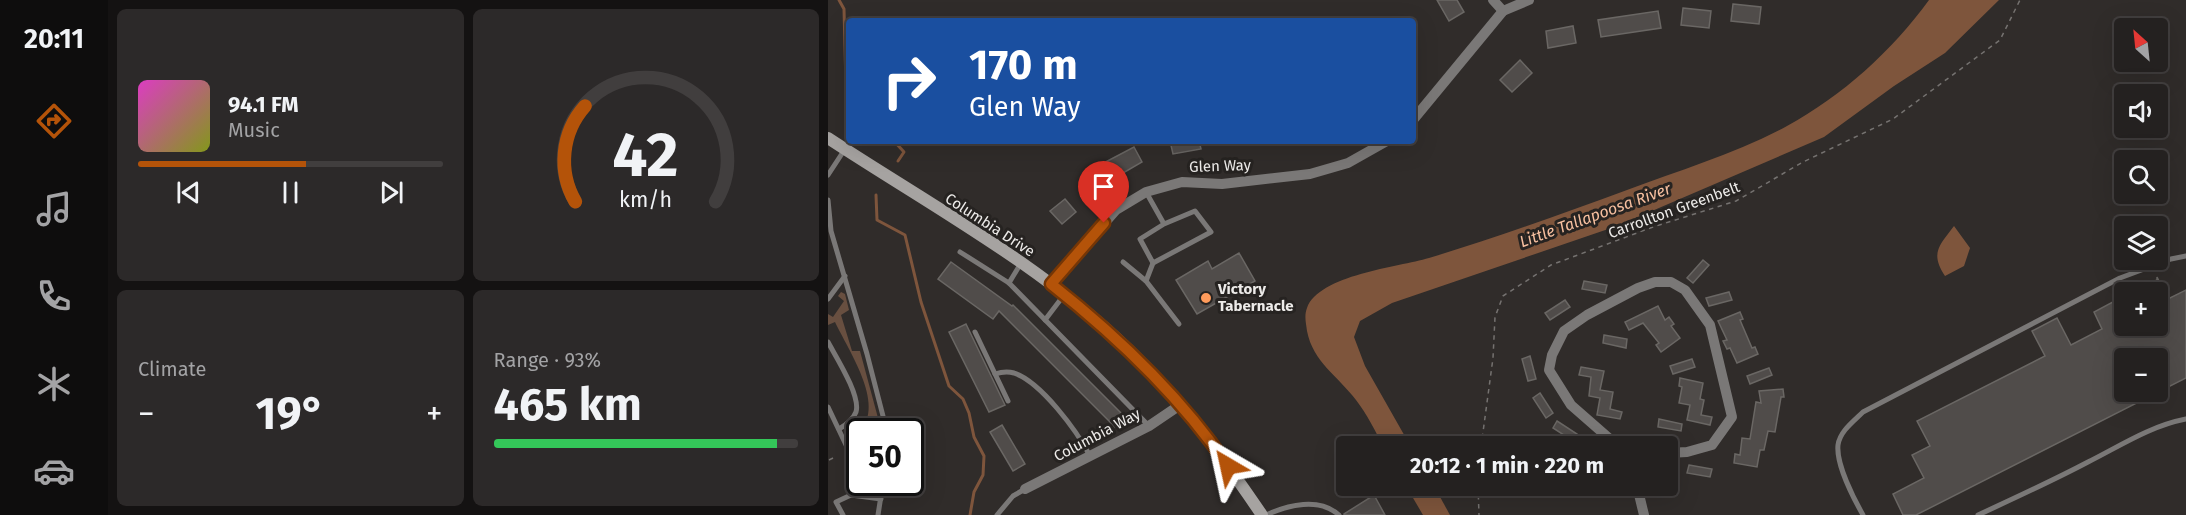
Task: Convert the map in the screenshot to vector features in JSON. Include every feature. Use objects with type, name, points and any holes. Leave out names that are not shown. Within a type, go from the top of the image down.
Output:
[{"type":"main road","name":"Columbia Drive","points":[[828,138],[1051,284],[1128,349],[1180,405],[1217,450],[1264,515]]},
{"type":"street","points":[[1493,0],[1503,11]]},
{"type":"street","points":[[1416,116],[1503,11],[1529,0]]},
{"type":"street","name":"Glen Way","points":[[1051,284],[1116,210],[1146,192],[1182,182],[1221,184],[1310,174],[1348,163],[1382,144]]},
{"type":"street","points":[[1606,436],[1571,405],[1549,370],[1552,355],[1564,331],[1587,315],[1638,288],[1656,282],[1671,282],[1685,290],[1710,325],[1732,417],[1712,445],[1678,452]]},
{"type":"street","name":"Columbia Way","points":[[1025,489],[1149,426],[1180,405]]},
{"type":"street","points":[[1639,496],[1644,515]]},
{"type":"lane","points":[[828,176],[844,149]]},
{"type":"lane","points":[[1146,192],[1164,224]]},
{"type":"lane","points":[[828,200],[831,231],[883,418]]},
{"type":"lane","points":[[1146,281],[1153,263],[1210,232],[1195,211],[1164,224],[1140,239],[1153,263]]},
{"type":"lane","points":[[960,252],[1009,283],[1149,426]]},
{"type":"lane","points":[[1863,515],[1848,487],[1838,445],[1845,429],[1863,412],[2120,278],[2171,259],[2186,256]]},
{"type":"lane","points":[[1124,262],[1146,281],[1179,324]]},
{"type":"lane","points":[[1009,283],[1021,263]]},
{"type":"lane","points":[[828,298],[845,276]]},
{"type":"lane","points":[[1045,320],[1065,295]]},
{"type":"lane","points":[[975,332],[1008,401]]},
{"type":"lane","points":[[828,342],[855,395],[857,406],[852,419],[839,429]]},
{"type":"lane","points":[[995,374],[1004,371],[1015,373],[1044,396],[1063,414],[1090,456]]},
{"type":"lane","points":[[828,407],[846,444]]},
{"type":"lane","points":[[1978,515],[2135,437],[2172,422],[2186,419]]},
{"type":"lane","points":[[997,515],[1013,496],[1025,489]]},
{"type":"lane","points":[[843,515],[836,502],[851,495],[881,499]]},
{"type":"lane","points":[[878,515],[881,496]]},
{"type":"lane","points":[[1264,515],[1286,506],[1307,504],[1333,509],[1339,515]]},
{"type":"path","name":"Carrollton Greenbelt","points":[[1482,436],[1493,358],[1495,317],[1503,296],[1551,265],[1653,227],[1736,201],[1803,162],[1893,119],[2000,40],[2020,0]]},
{"type":"path","points":[[829,460],[835,457]]},
{"type":"path","points":[[1478,496],[1479,515]]},
{"type":"shaded area","points":[[841,292],[845,294],[849,310],[841,315],[852,351],[860,351],[878,418],[867,418],[869,407],[862,377],[835,322],[828,325],[828,314],[833,317],[844,301],[838,296]]},
{"type":"water","name":"Little Tallapoosa River","points":[[1929,0],[1999,0],[1945,53],[1894,86],[1824,137],[1617,226],[1392,303],[1360,321],[1354,337],[1365,366],[1405,436],[1378,436],[1360,405],[1320,360],[1310,342],[1306,311],[1314,297],[1327,288],[1361,274],[1429,258],[1504,234],[1708,161],[1768,136],[1827,101],[1865,71],[1915,19]]},
{"type":"water","points":[[1954,226],[1970,248],[1964,266],[1945,276],[1940,268],[1937,255],[1944,239]]},
{"type":"water","points":[[1412,496],[1440,496],[1450,515],[1423,515]]},
{"type":"building","points":[[1437,0],[1457,0],[1464,12],[1449,21]]},
{"type":"building","points":[[1733,4],[1761,7],[1759,24],[1731,21]]},
{"type":"building","points":[[1683,8],[1711,11],[1709,28],[1681,25]]},
{"type":"building","points":[[1658,11],[1661,28],[1601,37],[1598,20]]},
{"type":"building","points":[[1573,26],[1576,43],[1548,48],[1546,31]]},
{"type":"building","points":[[1520,60],[1532,73],[1512,92],[1500,80]]},
{"type":"building","points":[[1171,144],[1200,144],[1201,149],[1173,154]]},
{"type":"building","points":[[1134,147],[1142,162],[1118,176],[1115,171],[1094,190],[1082,177],[1096,164],[1098,166]]},
{"type":"building","points":[[1065,199],[1076,212],[1062,224],[1050,211]]},
{"type":"building","name":"Victory Tabernacle","points":[[1239,253],[1255,281],[1197,314],[1176,280],[1208,261],[1212,269]]},
{"type":"building","points":[[1703,260],[1709,265],[1693,283],[1687,278]]},
{"type":"building","points":[[951,262],[1013,305],[1125,417],[1115,427],[999,311],[993,319],[938,279]]},
{"type":"building","points":[[1584,281],[1607,285],[1605,293],[1582,289]]},
{"type":"building","points":[[2186,290],[2186,378],[2168,387],[2168,348],[2114,348],[2114,402],[2139,402],[1916,515],[1903,515],[1893,494],[1924,478],[1912,455],[1930,446],[1917,421],[2045,356],[2032,331],[2057,318],[2071,345],[2102,329],[2094,312],[2114,301],[2114,336],[2168,336],[2168,299]]},
{"type":"building","points":[[1729,292],[1732,300],[1709,306],[1706,298]]},
{"type":"building","points":[[1565,300],[1570,307],[1550,320],[1545,313]]},
{"type":"building","points":[[1658,306],[1665,320],[1669,317],[1674,324],[1671,326],[1680,338],[1661,352],[1656,345],[1659,343],[1643,323],[1629,330],[1625,322]]},
{"type":"building","points":[[1740,312],[1743,319],[1740,320],[1752,348],[1755,347],[1758,354],[1737,363],[1730,348],[1727,349],[1723,341],[1727,340],[1718,321]]},
{"type":"building","points":[[966,324],[1005,405],[989,412],[949,332]]},
{"type":"building","points":[[1604,335],[1627,339],[1626,348],[1603,343]]},
{"type":"building","points":[[1530,356],[1536,379],[1528,381],[1522,359]]},
{"type":"building","points":[[1692,359],[1695,367],[1673,374],[1670,366]]},
{"type":"building","points":[[1581,367],[1604,371],[1600,390],[1613,392],[1610,409],[1622,412],[1620,419],[1597,415],[1600,398],[1589,396],[1591,377],[1579,375]]},
{"type":"building","points":[[1769,368],[1772,375],[1750,384],[1747,376]]},
{"type":"building","points":[[1680,378],[1703,383],[1700,399],[1704,400],[1701,415],[1712,417],[1710,425],[1687,420],[1690,405],[1679,403],[1682,387],[1679,386]]},
{"type":"building","points":[[1783,389],[1784,397],[1781,397],[1775,432],[1768,431],[1764,450],[1760,450],[1757,467],[1734,463],[1735,454],[1740,455],[1742,438],[1750,439],[1756,402],[1761,403],[1759,391]]},
{"type":"building","points":[[1540,393],[1553,413],[1546,418],[1533,398]]},
{"type":"building","points":[[1659,419],[1682,424],[1681,431],[1658,427]]},
{"type":"building","points":[[1557,421],[1577,434],[1565,436],[1553,428]]},
{"type":"building","points":[[1002,425],[1025,464],[1013,471],[990,432]]},
{"type":"building","points":[[1689,465],[1712,469],[1710,477],[1687,473]]},
{"type":"building","points":[[1375,496],[1385,515],[1344,515]]},
{"type":"waterway","points":[[839,0],[844,9],[846,87]]},
{"type":"waterway","points":[[897,144],[904,152],[898,161]]},
{"type":"waterway","points":[[876,195],[877,220],[905,235],[921,302],[949,386],[963,399],[969,413],[974,437],[984,456],[983,475],[974,492],[970,515]]},
{"type":"place","name":"Victory Tabernacle","points":[[1206,298]]},
{"type":"route","points":[[1104,223],[1051,284],[1128,349],[1180,405],[1228,466]]}]
